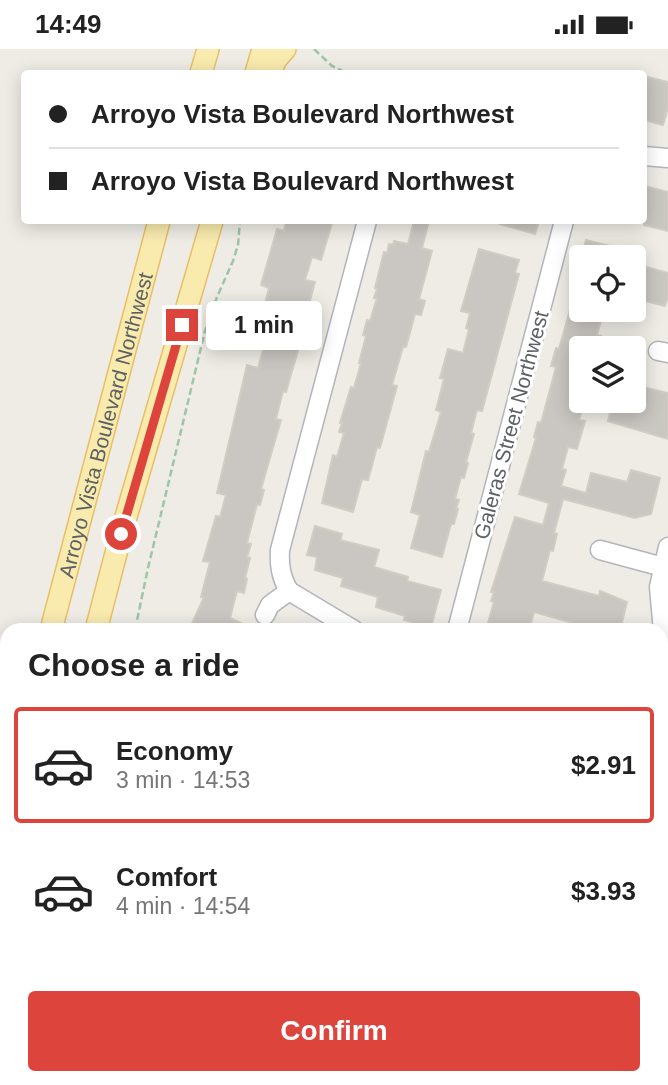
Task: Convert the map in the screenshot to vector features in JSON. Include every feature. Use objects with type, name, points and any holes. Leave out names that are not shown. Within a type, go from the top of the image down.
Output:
[{"type":"main road","points":[[257,70],[263,49]]},
{"type":"main road","points":[[271,70],[285,49]]},
{"type":"main road","name":"Arroyo Vista Boulevard Northwest","points":[[53,623],[158,224]]},
{"type":"main road","points":[[98,623],[211,224]]},
{"type":"street","points":[[647,156],[668,158]]},
{"type":"street","points":[[342,623],[289,591],[282,579],[279,565],[280,550],[366,224]]},
{"type":"street","name":"Galeras Street Northwest","points":[[459,623],[563,224]]},
{"type":"street","points":[[662,623],[659,587],[668,547]]},
{"type":"street","points":[[600,550],[663,567]]},
{"type":"street","points":[[265,615],[270,605],[289,591]]},
{"type":"path","points":[[314,49],[332,66],[341,70]]},
{"type":"path","points":[[136,623],[205,331],[238,246],[240,224]]},
{"type":"building","points":[[647,77],[668,82],[668,108],[663,125],[647,121]]},
{"type":"building","points":[[647,187],[668,192],[668,231],[644,225],[647,224]]},
{"type":"building","points":[[285,224],[332,224],[321,260],[312,257],[305,280],[315,282],[308,308],[310,309],[286,392],[283,391],[276,419],[281,420],[261,489],[264,490],[260,505],[257,504],[247,543],[251,544],[247,557],[250,558],[244,593],[237,591],[230,618],[241,623],[192,623],[204,597],[201,597],[210,562],[203,561],[216,516],[220,517],[226,495],[217,493],[247,365],[258,368],[265,343],[261,342],[266,325],[260,323],[269,288],[261,285],[277,229],[284,231]]},
{"type":"building","points":[[413,224],[428,224],[422,248],[432,251],[419,299],[425,301],[421,315],[415,314],[406,347],[403,347],[392,385],[397,386],[380,448],[377,447],[368,480],[362,479],[353,512],[322,503],[333,455],[337,457],[344,433],[339,432],[340,423],[361,363],[366,336],[363,335],[377,298],[374,298],[375,288],[384,252],[387,253],[389,244],[393,245],[394,241],[408,244]]},
{"type":"building","points":[[500,224],[538,224],[535,234]]},
{"type":"building","points":[[586,240],[606,245],[585,245]]},
{"type":"building","points":[[479,249],[519,260],[515,273],[519,274],[482,411],[477,410],[466,462],[468,463],[455,499],[459,500],[458,509],[442,557],[411,548],[420,515],[411,512],[426,451],[429,452],[441,412],[436,410],[444,379],[440,378],[448,349],[463,353],[470,313],[461,311]]},
{"type":"building","points":[[646,267],[668,273],[665,306],[646,301]]},
{"type":"building","points":[[569,313],[569,322],[601,322],[597,335],[601,336],[569,336],[569,413],[581,413],[579,420],[585,421],[577,449],[568,447],[561,486],[586,493],[591,473],[627,482],[631,470],[660,478],[651,514],[635,518],[563,499],[554,533],[557,534],[553,551],[550,550],[542,581],[599,596],[600,591],[627,602],[622,623],[570,623],[534,612],[531,623],[488,623],[494,602],[491,601],[494,592],[491,592],[515,517],[543,525],[549,503],[519,494],[556,367],[551,366],[556,348],[559,349]]},
{"type":"building","points":[[646,388],[668,393],[668,439],[608,421],[610,413],[646,413]]},
{"type":"building","points":[[315,526],[342,534],[340,540],[379,550],[374,567],[408,577],[407,581],[441,590],[432,623],[404,620],[405,616],[376,607],[378,597],[341,586],[343,578],[315,570],[317,557],[307,555]]},
{"type":"route","points":[[121,534],[182,325]]}]
